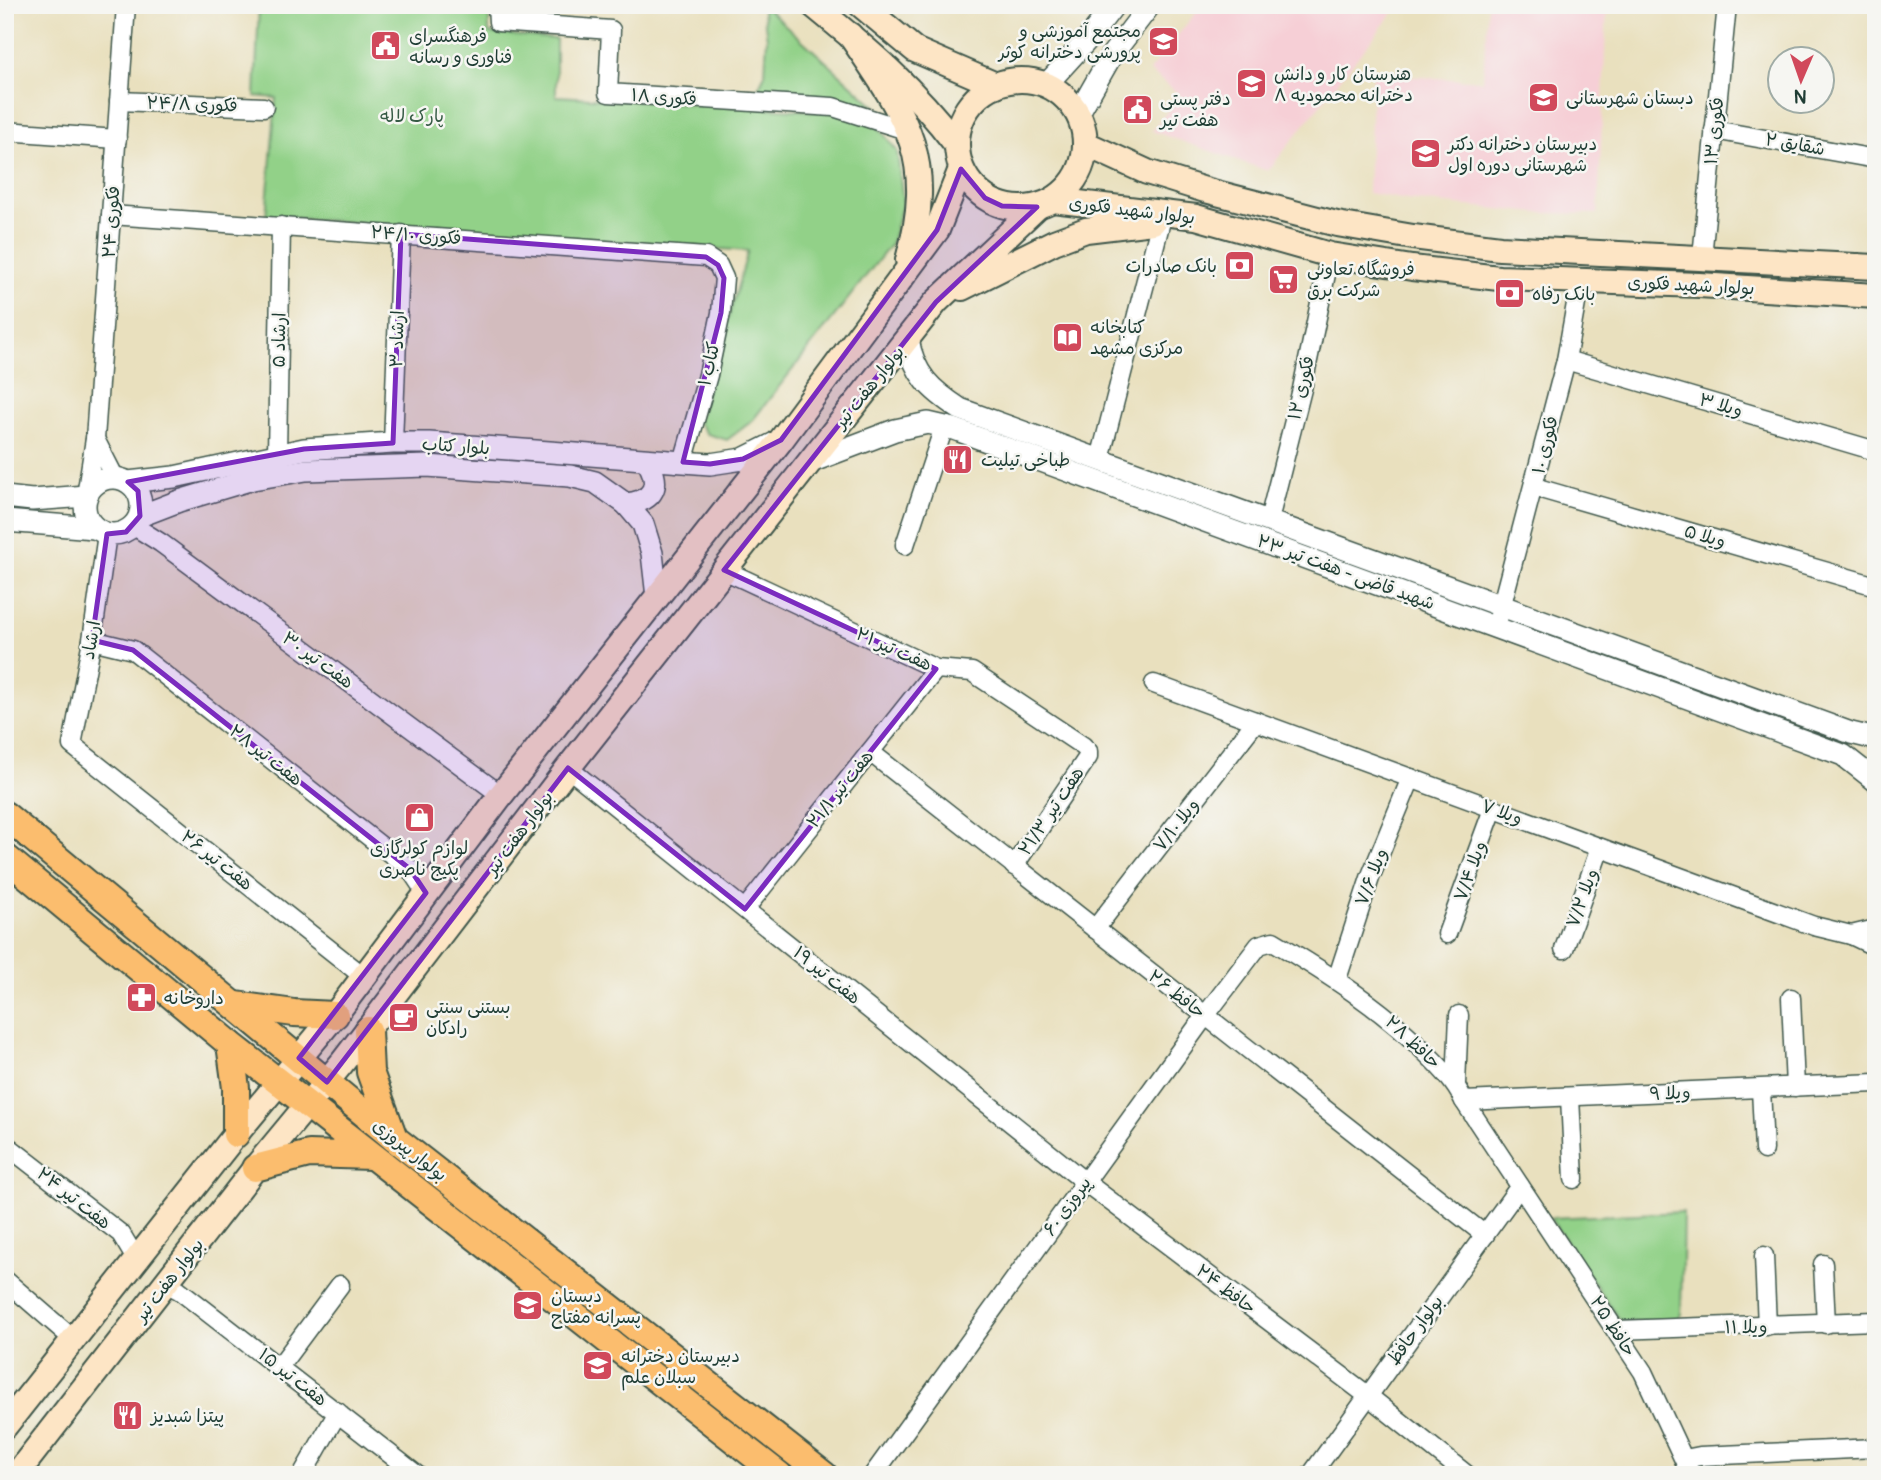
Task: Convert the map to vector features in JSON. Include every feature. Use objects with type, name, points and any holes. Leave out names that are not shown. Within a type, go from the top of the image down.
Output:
[{"type":"main road","points":[[813,5],[892,71],[932,113],[956,144]]},
{"type":"main road","points":[[860,5],[915,50],[996,85]]},
{"type":"main road","points":[[850,35],[886,88],[909,131],[918,162],[920,195],[916,230],[904,275]]},
{"type":"main road","points":[[892,71],[903,74],[913,70],[917,61],[915,50]]},
{"type":"main road","points":[[1013,80],[1030,80],[1046,85],[1069,101],[1079,114],[1086,145],[1084,161],[1077,177],[1066,191],[1045,204],[1021,209],[1002,206],[985,198],[971,185],[961,169],[956,144],[959,125],[967,108],[980,94],[996,85],[1013,80]]},
{"type":"main road","name":"بولوار شهید فکوری","points":[[1086,145],[1147,172],[1205,190],[1337,224],[1413,237],[1500,248],[1876,267]]},
{"type":"main road","name":"بولوار هفت تیر","points":[[5,1426],[236,1134],[335,1014],[501,795],[781,440],[937,230],[961,169]]},
{"type":"main road","name":"بولوار شهید فکوری","points":[[1045,204],[1196,217],[1330,254],[1412,268],[1499,278],[1699,285],[1876,296]]},
{"type":"main road","name":"بولوار هفت تیر","points":[[16,1475],[256,1168],[368,1030],[568,768],[936,302],[1045,204]]},
{"type":"main road","points":[[936,302],[1054,242],[1086,230],[1196,217]]},
{"type":"main road","name":"بولوار پیروزی","points":[[5,815],[395,1139],[824,1475]]},
{"type":"main road","name":"بولوار پیروزی","points":[[5,857],[230,1044],[779,1475]]},
{"type":"main road","points":[[235,1005],[294,1013],[335,1014]]},
{"type":"main road","points":[[368,1030],[370,1072],[395,1139]]},
{"type":"main road","points":[[230,1044],[236,1088],[236,1134]]},
{"type":"main road","points":[[256,1168],[309,1154],[371,1156]]},
{"type":"street","name":"فکوری ۲۴","points":[[86,496],[95,439],[126,5]]},
{"type":"street","name":"فکوری ١٨","points":[[497,5],[498,22],[611,30],[608,93],[833,107],[909,131]]},
{"type":"street","points":[[1046,85],[1088,39],[1114,5]]},
{"type":"street","points":[[1079,114],[1111,56],[1150,5]]},
{"type":"street","name":"فکوری ۱۳","points":[[1702,257],[1727,5]]},
{"type":"street","name":"فکوری ۲۴/۸","points":[[119,101],[264,107]]},
{"type":"street","name":"شقایق ۲","points":[[1714,130],[1876,159]]},
{"type":"street","points":[[5,131],[117,139]]},
{"type":"street","name":"فکوری ۲۴/۱۰","points":[[111,215],[706,257],[718,265]]},
{"type":"street","points":[[1100,459],[1161,221]]},
{"type":"street","name":"ارشاد ۵","points":[[277,454],[281,226]]},
{"type":"street","name":"ارشاد ۳","points":[[393,443],[401,234]]},
{"type":"street","name":"فکوری ۱۲","points":[[1269,520],[1302,389],[1330,254]]},
{"type":"street","name":"کتاب ۱","points":[[683,462],[708,375],[720,313],[724,278],[718,265]]},
{"type":"street","name":"فکوری ۱۰","points":[[1499,617],[1566,360],[1580,281]]},
{"type":"street","name":"شهید قاضی - هفت تیر ۲۳","points":[[908,339],[911,359],[919,373],[940,396],[960,410],[1269,520],[1499,617],[1843,755],[1876,781]]},
{"type":"street","name":"ویلا ۳","points":[[1566,360],[1876,451]]},
{"type":"street","points":[[905,545],[936,425],[928,406],[940,396]]},
{"type":"street","points":[[808,463],[865,440],[936,425]]},
{"type":"street","name":"شهید قاضی - هفت تیر ۲۳","points":[[936,425],[1499,617],[1876,739]]},
{"type":"street","points":[[5,521],[117,535],[137,521],[142,503],[138,491],[122,480],[95,439]]},
{"type":"street","name":"بلوار کتاب","points":[[122,480],[174,477],[304,449],[393,443],[429,443],[710,464],[743,459],[781,440]]},
{"type":"street","points":[[625,504],[642,502],[653,491],[655,475],[647,461]]},
{"type":"street","name":"بلوار کتاب","points":[[137,521],[180,501],[253,479],[306,470],[427,466],[570,476],[595,482],[625,504],[643,524],[652,553],[657,597]]},
{"type":"street","points":[[101,531],[87,519],[86,496],[92,487],[102,480],[122,480]]},
{"type":"street","name":"ویلا ۵","points":[[1534,487],[1876,586]]},
{"type":"street","points":[[5,498],[32,500],[86,496]]},
{"type":"street","name":"هفت تیر ۳۰","points":[[137,521],[172,551],[501,795]]},
{"type":"street","name":"ارشاد","points":[[72,745],[92,640],[101,531]]},
{"type":"street","name":"هفت تیر ۲۱","points":[[724,570],[936,669],[972,672],[1083,746],[1088,751],[1088,757]]},
{"type":"street","name":"هفت تیر ۲۸","points":[[92,640],[133,650],[410,869],[426,892]]},
{"type":"street","name":"هفت تیر ۲۱/۱","points":[[745,909],[936,669]]},
{"type":"street","name":"ویلا ۷","points":[[1154,684],[1814,926],[1851,935],[1876,947]]},
{"type":"street","name":"ویلا ۷/۱۰","points":[[1096,929],[1256,721]]},
{"type":"street","name":"هفت تیر ۲۶","points":[[72,745],[363,976]]},
{"type":"street","name":"حافظ ۲۶","points":[[870,752],[1485,1235]]},
{"type":"street","name":"هفت تیر ۲۱/۳","points":[[1014,866],[1088,757]]},
{"type":"street","name":"هفت تیر ۱۹","points":[[568,768],[1085,1182]]},
{"type":"street","name":"ویلا ۷/۶","points":[[1337,979],[1370,878],[1411,778]]},
{"type":"street","name":"ویلا ۷/۴","points":[[1447,934],[1493,809]]},
{"type":"street","name":"ویلا ۷/۲","points":[[1564,948],[1600,848]]},
{"type":"street","points":[[1851,935],[1876,929]]},
{"type":"street","name":"حافظ ۲۸","points":[[1266,942],[1273,941],[1337,979],[1404,1031],[1456,1084],[1464,1101],[1520,1186]]},
{"type":"street","name":"پیروزی ۶۰","points":[[873,1475],[1205,1016],[1259,945],[1266,942]]},
{"type":"street","points":[[1791,998],[1795,1087]]},
{"type":"street","points":[[1456,1084],[1459,1015]]},
{"type":"street","name":"ویلا ۹","points":[[1464,1101],[1876,1083]]},
{"type":"street","points":[[1761,1089],[1764,1150]]},
{"type":"street","points":[[1570,1097],[1574,1179]]},
{"type":"street","name":"هفت تیر ۲۴","points":[[5,1144],[121,1234],[136,1259]]},
{"type":"street","name":"حافظ ۲۴","points":[[1085,1182],[1367,1395],[1463,1473]]},
{"type":"street","name":"بولوار حافظ","points":[[1311,1475],[1520,1186]]},
{"type":"street","name":"حافظ ۲۵","points":[[1520,1186],[1643,1372],[1688,1467]]},
{"type":"street","points":[[1764,1256],[1767,1326]]},
{"type":"street","points":[[1822,1264],[1826,1324]]},
{"type":"street","points":[[5,1280],[74,1339]]},
{"type":"street","name":"هفت تیر ۱۵","points":[[166,1283],[179,1290],[417,1475]]},
{"type":"street","points":[[279,1367],[340,1285]]},
{"type":"street","name":"ویلا ۱۱","points":[[1617,1330],[1876,1321]]},
{"type":"street","points":[[302,1475],[338,1412]]},
{"type":"street","points":[[1688,1467],[1700,1456],[1876,1448]]},
{"type":"highlighted area","points":[[961,169],[985,198],[1002,206],[1037,207],[936,302],[724,570],[936,669],[745,909],[568,768],[327,1082],[299,1058],[426,893],[410,869],[133,650],[92,640],[107,534],[126,532],[140,516],[138,491],[128,482],[304,449],[393,443],[401,234],[706,257],[718,265],[724,278],[721,313],[683,462],[710,464],[743,459],[781,440],[937,230]]},
{"type":"shaded area","name":"هنرستان کار و دانش دخترانه محمودیه ۸","points":[[1202,5],[1399,5],[1268,171],[1152,131],[1180,95],[1149,71]]},
{"type":"shaded area","name":"دبستان شهرستانی","points":[[1488,5],[1607,5],[1598,214],[1538,213],[1407,200],[1368,193],[1373,74],[1483,81]]},
{"type":"green space","name":"پارک لاله","points":[[259,5],[489,5],[489,33],[556,39],[556,96],[833,112],[876,124],[897,151],[903,202],[891,244],[752,421],[727,440],[707,434],[698,422],[748,251],[266,216],[276,98],[255,96]]},
{"type":"green space","points":[[762,5],[875,106],[755,95],[765,74],[767,38]]},
{"type":"green space","points":[[1683,1212],[1681,1314],[1676,1323],[1623,1322],[1550,1218]]},
{"type":"place","name":"مجتمع آموزشی و پرورشی دخترانه کوثر","points":[[1164,41]]},
{"type":"place","name":"فرهنگسرای فناوری و رسانه","points":[[386,46]]},
{"type":"place","name":"هنرستان کار و دانش دخترانه محمودیه ۸","points":[[1251,84]]},
{"type":"place","name":"دبستان شهرستانی","points":[[1543,98]]},
{"type":"place","name":"دفتر پستی هفت تیر","points":[[1137,109]]},
{"type":"place","name":"دبیرستان دخترانه دکتر شهرستانی دوره اول","points":[[1425,154]]},
{"type":"place","name":"بانک صادرات","points":[[1240,266]]},
{"type":"place","name":"فروشگاه تعاونی شرکت برق","points":[[1284,279]]},
{"type":"place","name":"بانک رفاه","points":[[1509,294]]},
{"type":"place","name":"کتابخانه مرکزی مشهد","points":[[1067,337]]},
{"type":"place","name":"طباخی تیلیت","points":[[958,460]]},
{"type":"place","name":"لوازم کولرگازی پکیج ناصری","points":[[419,817]]},
{"type":"place","name":"داروخانه","points":[[141,998]]},
{"type":"place","name":"بستنی سنتی رادکان","points":[[403,1017]]},
{"type":"place","name":"دبستان پسرانه مفتاح","points":[[528,1306]]},
{"type":"place","name":"دبیرستان دخترانه سبلان علم","points":[[598,1366]]},
{"type":"place","name":"پیتزا شبدیز","points":[[128,1416]]}]
